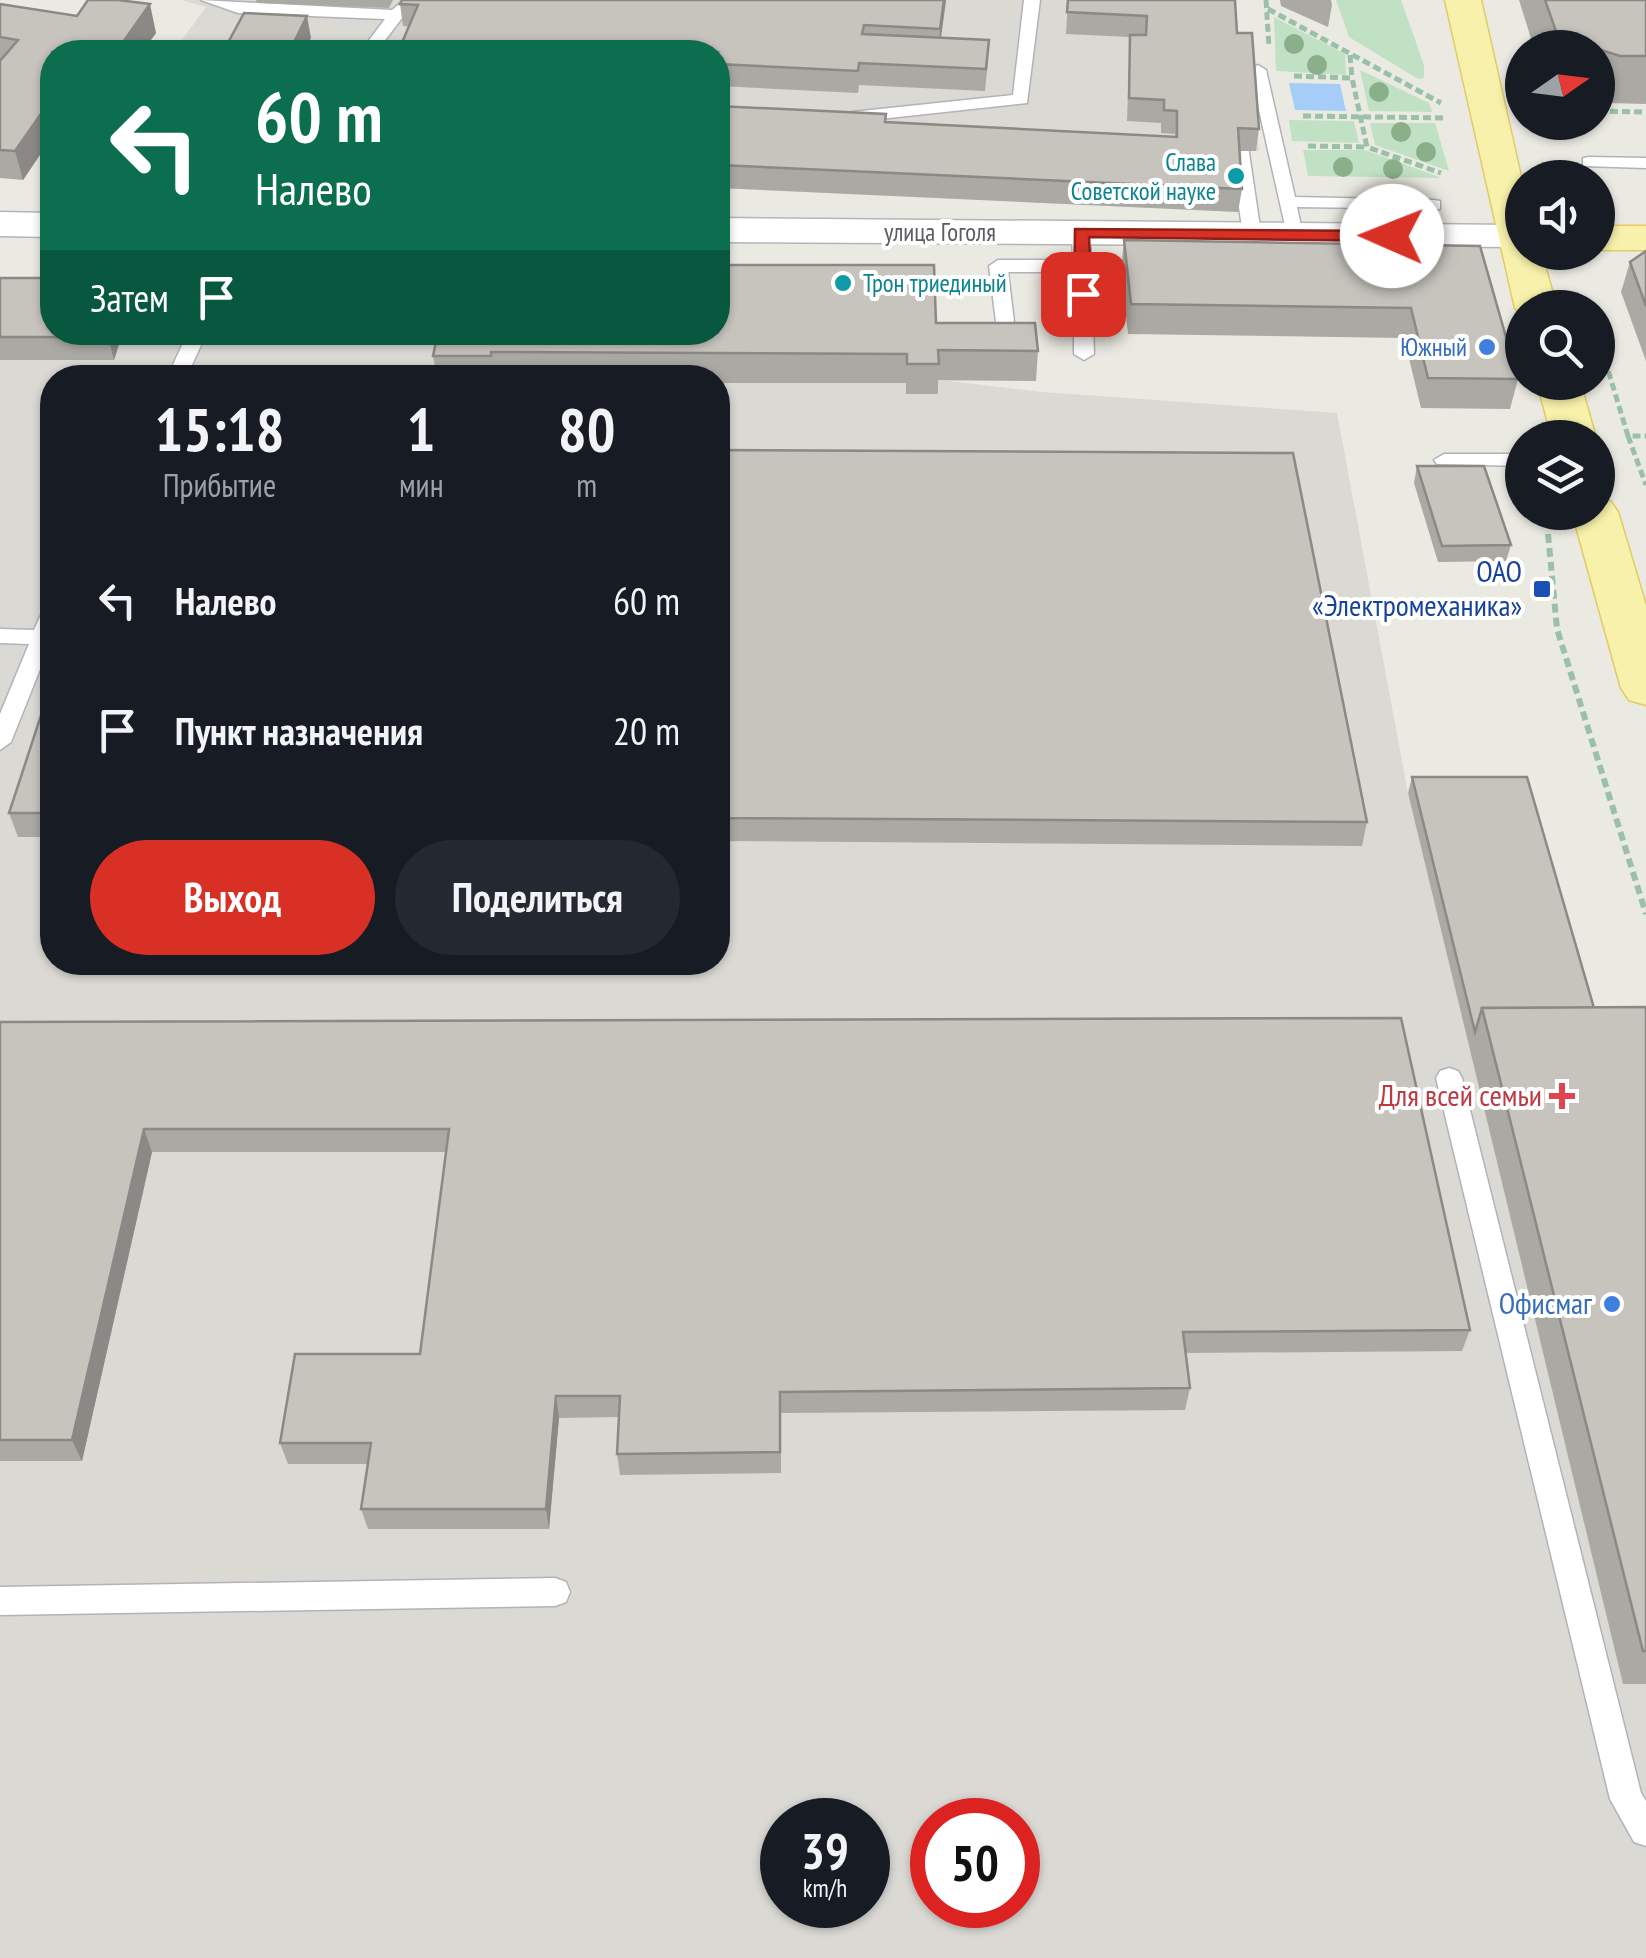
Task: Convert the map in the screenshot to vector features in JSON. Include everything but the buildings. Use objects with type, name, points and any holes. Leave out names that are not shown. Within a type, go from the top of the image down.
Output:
[{"type":"main road","points":[[1462,0],[1505,179]]},
{"type":"main road","name":"улица Гоголя","points":[[730,231],[1082,249],[1252,234],[1292,218],[1505,236]]},
{"type":"main road","points":[[0,224],[40,225]]},
{"type":"main road","points":[[1615,238],[1646,238]]},
{"type":"main road","points":[[1600,530],[1646,688]]},
{"type":"lane","points":[[208,0],[403,7]]},
{"type":"lane","points":[[836,117],[1022,99],[1032,0]]},
{"type":"lane","points":[[377,40],[403,7]]},
{"type":"lane","points":[[1258,70],[1267,124],[1292,218],[1434,204]]},
{"type":"lane","points":[[1239,146],[1252,234]]},
{"type":"lane","points":[[1615,162],[1646,163]]},
{"type":"lane","points":[[1005,322],[998,266],[1082,249],[1084,354]]},
{"type":"lane","points":[[1444,460],[1505,460]]},
{"type":"lane","points":[[0,636],[40,637]]},
{"type":"lane","points":[[0,742],[40,642]]},
{"type":"lane","points":[[1449,1078],[1626,1799],[1646,1830]]},
{"type":"lane","points":[[0,1601],[555,1592]]},
{"type":"path","points":[[1266,0],[1270,50]]},
{"type":"path","points":[[1266,8],[1444,105]]},
{"type":"path","points":[[1350,54],[1367,147]]},
{"type":"path","points":[[1294,76],[1352,78]]},
{"type":"path","points":[[1615,111],[1646,112]]},
{"type":"path","points":[[1300,116],[1447,118]]},
{"type":"path","points":[[1301,145],[1367,147],[1446,174]]},
{"type":"path","points":[[1615,393],[1646,486]]},
{"type":"path","points":[[1628,436],[1646,436]]},
{"type":"path","points":[[1548,532],[1558,629],[1646,914]]},
{"type":"shaded area","points":[[181,0],[1230,0],[1234,54],[1249,55],[1259,151],[1235,151],[1238,212],[730,189],[730,40],[182,40],[206,7]]},
{"type":"shaded area","points":[[0,280],[40,320],[40,345],[730,345],[730,333],[936,352],[1033,353],[1036,381],[950,381],[1042,392],[1337,413],[1408,793],[1522,793],[1595,1047],[1646,1091],[1646,1958],[0,1958]]},
{"type":"green space","points":[[1336,0],[1401,0],[1424,65],[1424,78],[1418,79],[1349,37]]},
{"type":"green space","points":[[1274,17],[1345,54],[1346,75],[1276,71]]},
{"type":"green space","points":[[1360,70],[1429,103],[1432,112],[1369,111]]},
{"type":"green space","points":[[1289,120],[1354,121],[1359,143],[1292,141]]},
{"type":"green space","points":[[1370,123],[1435,123],[1449,171],[1375,145]]},
{"type":"green space","points":[[1303,150],[1365,150],[1442,178],[1308,176]]},
{"type":"water","points":[[1289,83],[1340,84],[1346,111],[1295,110]]},
{"type":"place","name":"Слава Советской науке","points":[[1236,176]]},
{"type":"place","name":"Трон триединый","points":[[843,283]]},
{"type":"place","name":"Южный","points":[[1487,347]]},
{"type":"place","name":"ОАО «Электромеханика»","points":[[1542,589]]},
{"type":"place","name":"Для всей семьи","points":[[1562,1096]]},
{"type":"place","name":"Офисмаг","points":[[1612,1304]]},
{"type":"route","points":[[1083,294],[1080,232],[1392,236]]}]
